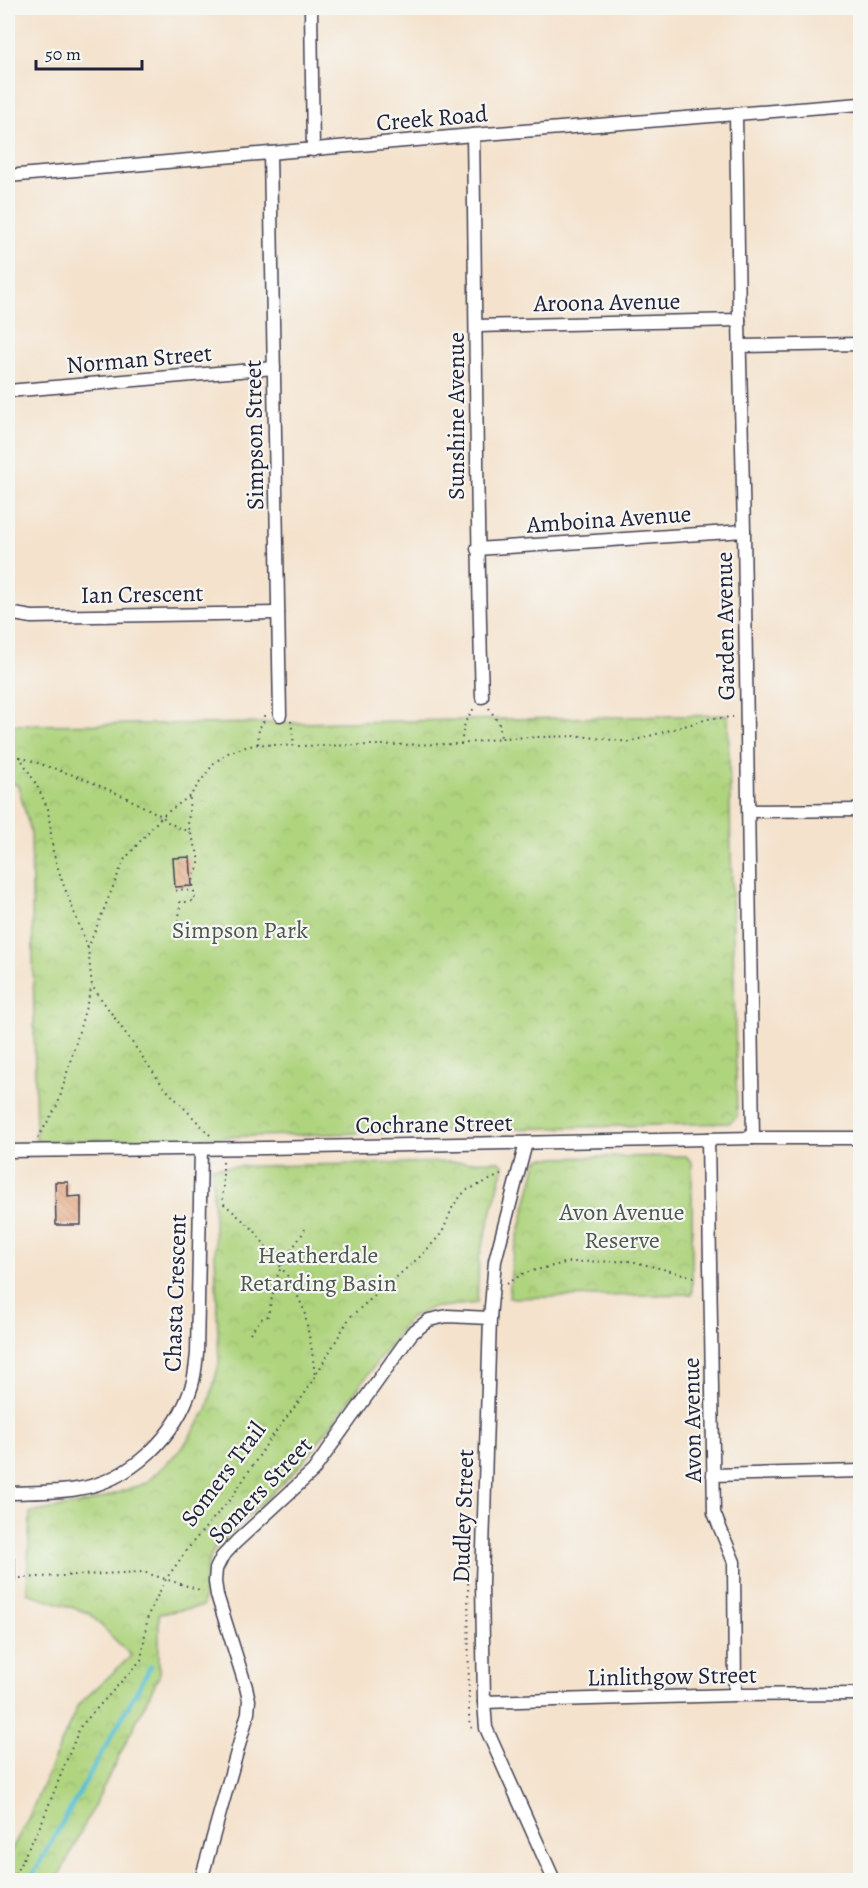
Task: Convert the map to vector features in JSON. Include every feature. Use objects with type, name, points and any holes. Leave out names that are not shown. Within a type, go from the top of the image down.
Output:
[{"type":"street","points":[[311,8],[313,150]]},
{"type":"street","name":"Creek Road","points":[[8,176],[861,104]]},
{"type":"street","name":"Garden Avenue","points":[[736,114],[753,1138]]},
{"type":"street","name":"Sunshine Avenue","points":[[473,135],[477,326],[477,549],[482,697]]},
{"type":"street","name":"Simpson Street","points":[[270,153],[280,715]]},
{"type":"street","name":"Aroona Avenue","points":[[477,326],[739,320]]},
{"type":"street","points":[[740,345],[861,344]]},
{"type":"street","name":"Norman Street","points":[[8,391],[274,368]]},
{"type":"street","name":"Amboina Avenue","points":[[477,549],[744,531]]},
{"type":"street","name":"Ian Crescent","points":[[8,613],[32,617],[278,613]]},
{"type":"street","points":[[749,811],[861,810]]},
{"type":"street","name":"Cochrane Street","points":[[8,1151],[861,1138]]},
{"type":"street","name":"Avon Avenue","points":[[708,1139],[714,1513],[734,1562],[735,1695]]},
{"type":"street","name":"Dudley Street","points":[[526,1143],[495,1261],[490,1318],[482,1583],[484,1702],[486,1728],[554,1881]]},
{"type":"street","name":"Chasta Crescent","points":[[8,1493],[78,1489],[106,1481],[134,1465],[160,1443],[180,1414],[192,1384],[197,1353],[201,1149]]},
{"type":"street","name":"Somers Street","points":[[201,1881],[249,1707],[246,1687],[217,1595],[216,1569],[222,1557],[313,1471],[412,1333],[429,1320],[447,1316],[490,1318]]},
{"type":"street","points":[[713,1475],[861,1471]]},
{"type":"street","points":[[8,1562],[8,1579]]},
{"type":"street","name":"Linlithgow Street","points":[[484,1702],[861,1694]]},
{"type":"path","points":[[461,744],[465,722],[482,697],[499,724],[501,738]]},
{"type":"path","points":[[88,948],[124,860],[162,816],[189,796],[214,763],[228,753],[242,748],[258,744],[294,746],[461,744],[501,738],[579,736],[629,742],[708,719],[747,716]]},
{"type":"path","points":[[8,751],[82,778],[190,832]]},
{"type":"path","points":[[20,757],[48,809],[53,852],[88,948],[92,986],[58,1104],[36,1142],[36,1150]]},
{"type":"path","points":[[179,921],[180,902],[195,900],[194,874],[199,866],[199,857],[190,832],[189,796]]},
{"type":"path","points":[[176,891],[178,889],[193,891]]},
{"type":"path","points":[[92,986],[163,1086],[223,1149],[223,1203],[254,1230],[291,1281],[304,1311],[315,1376]]},
{"type":"path","name":"Somers Trail","points":[[12,1881],[42,1822],[80,1727],[141,1660],[148,1614],[166,1579],[192,1542],[232,1497],[270,1439],[304,1395],[350,1317],[422,1255],[442,1233],[457,1199],[465,1191],[520,1166]]},
{"type":"path","points":[[501,1184],[505,1167]]},
{"type":"path","points":[[250,1333],[261,1318],[268,1316],[281,1268],[305,1229]]},
{"type":"path","points":[[492,1293],[524,1272],[569,1262],[631,1261],[711,1281]]},
{"type":"path","points":[[468,1563],[469,1715],[473,1734]]},
{"type":"path","points":[[8,1579],[143,1572],[217,1595]]},
{"type":"green space","name":"Simpson Park","points":[[728,715],[737,1117],[729,1123],[36,1142],[31,833],[18,786],[8,780],[8,725],[295,723]]},
{"type":"green space","name":"Avon Avenue Reserve","points":[[686,1156],[692,1162],[692,1294],[509,1298],[512,1260],[537,1162],[541,1158]]},
{"type":"green space","name":"Heatherdale Retarding Basin","points":[[499,1161],[504,1166],[479,1258],[477,1303],[430,1308],[408,1320],[303,1463],[213,1551],[206,1569],[203,1606],[159,1614],[159,1676],[57,1880],[8,1880],[8,1856],[27,1821],[78,1705],[131,1656],[89,1613],[27,1593],[30,1513],[91,1502],[146,1483],[183,1447],[207,1410],[219,1364],[212,1167]]},
{"type":"building","points":[[190,857],[192,886],[175,887],[173,858]]},
{"type":"building","points":[[55,1182],[68,1182],[68,1197],[81,1196],[81,1225],[56,1225]]},
{"type":"waterway","points":[[30,1880],[151,1666]]}]
